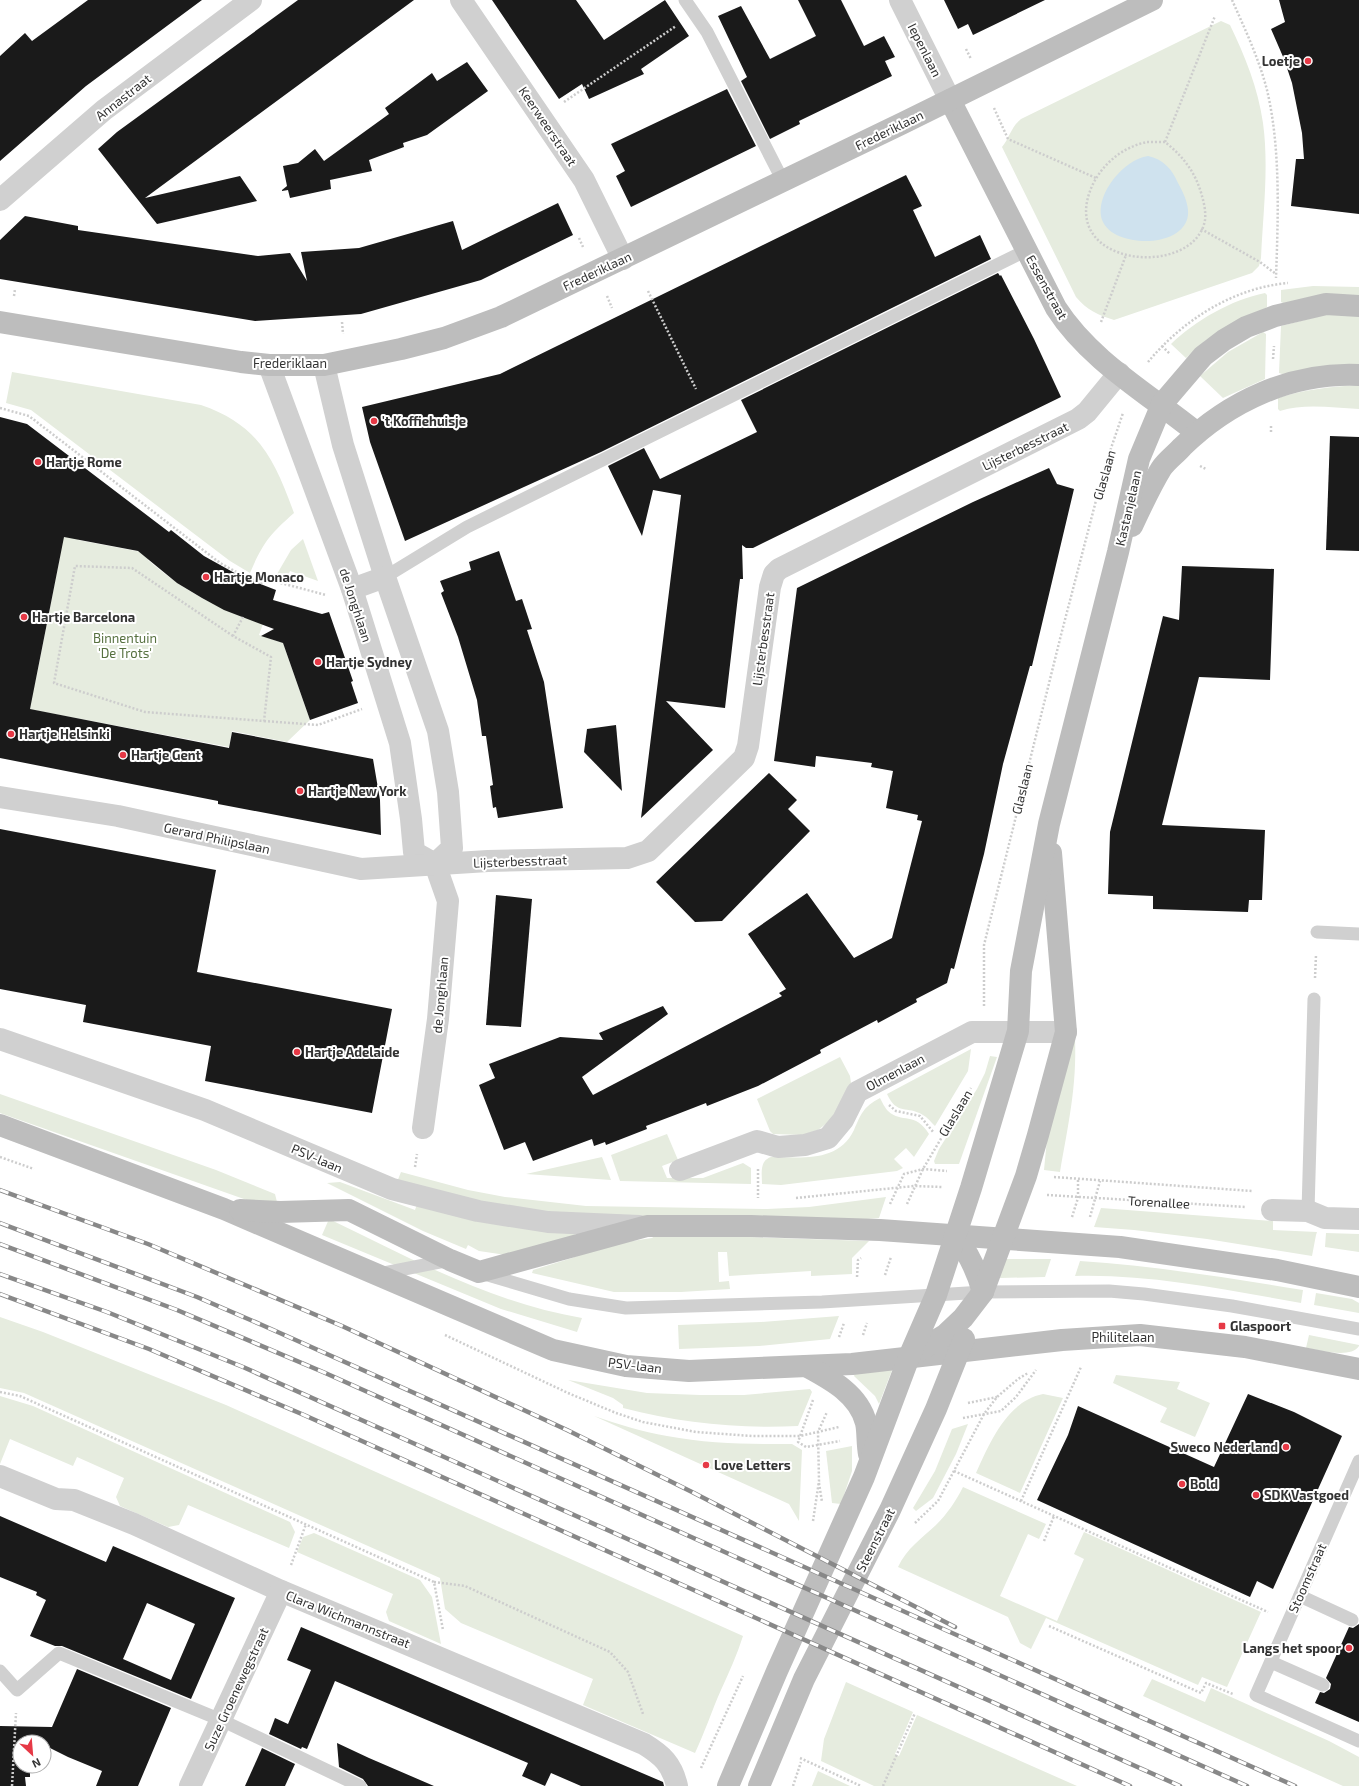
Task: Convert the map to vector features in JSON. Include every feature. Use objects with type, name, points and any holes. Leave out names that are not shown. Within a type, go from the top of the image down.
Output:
[{"type":"main road","name":"Frederiklaan","points":[[0,322],[241,362],[269,365],[324,365],[402,349],[472,328],[508,314],[950,100],[1152,0]]},
{"type":"main road","name":"Essenstraat","points":[[950,100],[1065,322],[1087,344],[1127,379],[1162,404],[1197,433]]},
{"type":"main road","name":"Kastanjelaan","points":[[1118,552],[1139,459],[1162,404],[1203,356],[1224,340],[1246,327],[1275,316],[1326,304],[1359,306]]},
{"type":"main road","name":"Kastanjelaan","points":[[1118,552],[1162,468],[1197,433],[1246,399],[1272,388],[1307,379],[1339,374],[1359,375]]},
{"type":"main road","points":[[728,1786],[777,1671],[864,1477],[909,1357],[936,1295],[955,1235],[1018,1031],[1021,971],[1049,824],[1118,552]]},
{"type":"main road","points":[[984,1292],[1026,1176],[1066,1032],[1049,824]]},
{"type":"main road","name":"PSV-laan","points":[[0,1125],[224,1209],[554,1350],[626,1366],[689,1371],[852,1364],[909,1357]]},
{"type":"main road","name":"PSV-laan","points":[[224,1209],[280,1212],[349,1210],[450,1260],[479,1272],[646,1226],[758,1226],[880,1230],[955,1235]]},
{"type":"main road","points":[[955,1235],[1120,1247],[1277,1270],[1359,1287]]},
{"type":"main road","points":[[955,1235],[969,1254],[984,1292]]},
{"type":"main road","name":"Steenstraat","points":[[759,1786],[804,1679],[893,1503],[936,1409],[952,1343],[984,1292]]},
{"type":"main road","points":[[936,1295],[937,1319],[952,1343]]},
{"type":"main road","name":"Philitelaan","points":[[909,1357],[952,1343],[1062,1340],[1140,1335],[1245,1347],[1359,1369]]},
{"type":"main road","points":[[806,1366],[840,1386],[856,1403],[866,1422],[869,1461]]},
{"type":"street","name":"Annastraat","points":[[0,200],[104,110],[251,0]]},
{"type":"street","name":"Keerweerstraat","points":[[461,0],[584,180],[623,259]]},
{"type":"street","name":"Iepenlaan","points":[[900,0],[950,100]]},
{"type":"street","name":"de Jonghlaan","points":[[269,365],[352,589],[400,743],[411,819],[414,852],[435,864],[448,901],[438,1019],[423,1128]]},
{"type":"street","points":[[324,365],[343,445],[385,577],[438,731],[448,792],[452,848],[435,864]]},
{"type":"street","name":"Lijsterbesstraat","points":[[435,864],[627,858],[648,851],[744,758],[748,746],[770,588],[774,574],[779,568],[1078,419],[1127,379]]},
{"type":"street","points":[[352,589],[385,577]]},
{"type":"street","name":"Gerard Philipslaan","points":[[0,797],[118,816],[361,869],[435,864]]},
{"type":"street","name":"Olmenlaan","points":[[680,1170],[757,1141],[778,1147],[806,1145],[828,1138],[843,1120],[857,1092],[972,1032],[1066,1032]]},
{"type":"street","name":"PSV-laan","points":[[0,1039],[205,1110],[392,1189],[478,1211],[548,1222],[646,1226]]},
{"type":"street","points":[[1272,1210],[1308,1211],[1325,1218],[1359,1219]]},
{"type":"street","name":"Clara Wichmannstraat","points":[[0,1476],[56,1499],[74,1500],[134,1524],[281,1591],[449,1660],[644,1744],[661,1755],[674,1774],[677,1786]]},
{"type":"street","name":"Suze Groenewegstraat","points":[[190,1786],[281,1591]]},
{"type":"lane","points":[[685,0],[707,32],[783,181]]},
{"type":"lane","points":[[385,577],[467,527],[1027,250]]},
{"type":"lane","points":[[1317,932],[1359,934]]},
{"type":"lane","points":[[1308,1211],[1314,999]]},
{"type":"lane","points":[[379,1274],[450,1260]]},
{"type":"lane","name":"PSV-laan","points":[[479,1272],[569,1299],[626,1308],[822,1302],[936,1295]]},
{"type":"lane","points":[[936,1295],[984,1292],[1109,1291],[1144,1294],[1306,1318],[1359,1329]]},
{"type":"lane","name":"Stoomstraat","points":[[1256,1695],[1359,1461]]},
{"type":"lane","points":[[1300,1596],[1352,1620]]},
{"type":"lane","points":[[0,1670],[17,1690],[59,1653],[221,1720],[360,1786]]},
{"type":"lane","points":[[1271,1662],[1323,1685]]},
{"type":"lane","points":[[1256,1695],[1359,1741]]},
{"type":"path","points":[[1232,0],[1254,51],[1267,91],[1274,133],[1277,178],[1276,278]]},
{"type":"path","points":[[542,118],[694,14]]},
{"type":"path","points":[[1165,142],[1215,16]]},
{"type":"path","points":[[999,119],[1008,139],[1096,178]]},
{"type":"path","points":[[1147,142],[1165,142],[1183,158],[1190,168],[1201,191],[1205,220],[1201,229],[1193,240],[1183,248],[1170,254],[1149,257],[1126,255],[1106,247],[1098,240],[1091,229],[1087,216],[1087,203],[1096,178],[1112,159],[1124,150],[1147,142]]},
{"type":"path","points":[[1201,229],[1260,262],[1276,274]]},
{"type":"path","points":[[1099,328],[1126,255]]},
{"type":"path","points":[[648,291],[706,409]]},
{"type":"path","points":[[1273,362],[1274,340]]},
{"type":"path","name":"Glaslaan","points":[[986,1032],[983,981],[984,945],[1061,635],[1127,379]]},
{"type":"path","points":[[0,408],[29,416],[220,563],[249,579],[277,582],[323,595],[352,589]]},
{"type":"path","points":[[1271,424],[1271,432]]},
{"type":"path","points":[[264,721],[271,657],[233,636],[132,568],[75,566],[54,683],[145,712],[264,721],[318,725],[368,707]]},
{"type":"path","points":[[261,584],[263,580]]},
{"type":"path","points":[[233,636],[243,617]]},
{"type":"path","points":[[1314,999],[1317,932]]},
{"type":"path","points":[[877,1082],[888,1104],[896,1111],[920,1116],[934,1133]]},
{"type":"path","name":"Glaslaan","points":[[789,1199],[914,1186],[972,1084]]},
{"type":"path","name":"Torenallee","points":[[1240,1207],[1078,1198],[1078,1179],[1255,1191]]},
{"type":"path","points":[[1021,1501],[1082,1364]]},
{"type":"path","points":[[1018,1379],[997,1397],[984,1414],[1001,1411],[1016,1397],[1040,1366]]},
{"type":"path","points":[[0,1392],[20,1396],[434,1582],[465,1586],[610,1652],[628,1672],[644,1718],[644,1744]]},
{"type":"path","points":[[812,1525],[819,1481],[818,1432]]},
{"type":"path","points":[[954,1471],[1288,1621]]},
{"type":"path","points":[[1044,1541],[1054,1516]]},
{"type":"path","points":[[281,1591],[306,1524]]},
{"type":"path","points":[[434,1582],[449,1660]]},
{"type":"path","points":[[1049,1626],[1202,1694],[1206,1683],[1241,1698],[1256,1695]]},
{"type":"path","points":[[700,1772],[744,1674]]},
{"type":"path","points":[[12,1786],[17,1690]]},
{"type":"path","points":[[883,1786],[915,1713]]},
{"type":"path","points":[[802,1759],[861,1786]]},
{"type":"green space","points":[[1221,21],[1230,25],[1241,48],[1261,110],[1265,140],[1266,173],[1261,258],[1259,266],[1252,273],[1114,320],[1093,312],[1076,297],[1002,147],[1015,125],[1021,119]]},
{"type":"green space","points":[[1313,286],[1359,287],[1359,299],[1281,302],[1281,290]]},
{"type":"green space","points":[[1265,293],[1267,295],[1267,307],[1206,340],[1186,358],[1171,344],[1191,327],[1215,312],[1252,296]]},
{"type":"green space","points":[[1359,314],[1359,368],[1279,373],[1281,326],[1324,315]]},
{"type":"green space","points":[[1263,332],[1266,334],[1265,379],[1223,398],[1200,376],[1228,352]]},
{"type":"green space","points":[[12,372],[201,405],[221,413],[251,434],[262,446],[279,476],[294,513],[278,527],[268,540],[250,573],[230,561],[31,410],[6,403]]},
{"type":"green space","points":[[1359,385],[1359,409],[1299,407],[1280,411],[1278,409],[1278,398],[1298,392]]},
{"type":"green space","name":"Binnentuin 'De Trots'","points":[[65,500],[79,536],[78,540],[152,554],[148,560],[175,582],[216,605],[263,624],[259,635],[283,643],[310,720],[287,742],[232,731],[229,747],[28,709],[36,679],[59,562]]},
{"type":"green space","points":[[303,539],[318,581],[290,571],[287,578],[277,574],[291,550]]},
{"type":"green space","points":[[1075,1038],[1075,1073],[1069,1122],[1060,1172],[1044,1170],[1047,1139]]},
{"type":"green space","points":[[971,1049],[968,1071],[935,1126],[923,1115],[899,1108],[891,1101],[887,1094]]},
{"type":"green space","points":[[990,1056],[997,1057],[959,1164],[935,1164],[934,1161],[939,1149],[977,1089],[985,1073]]},
{"type":"green space","points":[[840,1057],[850,1076],[851,1083],[839,1111],[831,1120],[818,1130],[803,1135],[773,1134],[770,1131],[757,1099]]},
{"type":"green space","points":[[0,1094],[216,1170],[275,1194],[278,1206],[258,1204],[0,1113]]},
{"type":"green space","points":[[880,1098],[888,1111],[893,1115],[914,1120],[924,1127],[929,1134],[914,1157],[906,1148],[894,1159],[903,1168],[897,1171],[781,1185],[762,1184],[762,1168],[767,1159],[771,1157],[818,1156],[839,1148],[847,1141],[863,1111]]},
{"type":"green space","points":[[667,1134],[678,1160],[662,1166],[667,1178],[703,1178],[743,1163],[751,1168],[751,1184],[620,1181],[611,1155]]},
{"type":"green space","points":[[602,1157],[611,1180],[526,1174]]},
{"type":"green space","points":[[401,1172],[468,1190],[505,1197],[586,1206],[767,1209],[809,1207],[886,1197],[879,1218],[842,1221],[750,1221],[505,1210],[397,1182]]},
{"type":"green space","points":[[340,1182],[415,1210],[417,1204],[579,1232],[563,1242],[506,1255],[479,1251],[468,1245],[466,1249],[423,1231],[327,1183]]},
{"type":"green space","points":[[1101,1208],[1273,1221],[1273,1230],[1317,1232],[1312,1256],[1207,1239],[1134,1230],[1094,1227]]},
{"type":"green space","points":[[329,1219],[452,1278],[516,1302],[582,1318],[577,1332],[501,1309],[322,1235]]},
{"type":"green space","points":[[1326,1233],[1359,1234],[1359,1252],[1325,1247]]},
{"type":"green space","points":[[657,1234],[869,1241],[852,1258],[852,1274],[811,1276],[811,1271],[729,1276],[727,1252],[718,1252],[719,1282],[729,1281],[730,1289],[681,1292],[614,1292],[532,1273],[533,1270],[572,1258],[605,1245],[652,1238]]},
{"type":"green space","points":[[1002,1259],[1051,1259],[1045,1277],[1000,1278],[996,1272]]},
{"type":"green space","points":[[1080,1261],[1164,1269],[1303,1290],[1301,1303],[1217,1288],[1160,1280],[1103,1276],[1075,1276]]},
{"type":"green space","points":[[1316,1293],[1352,1299],[1359,1303],[1359,1313],[1314,1305]]},
{"type":"green space","points":[[839,1316],[830,1339],[759,1346],[679,1349],[678,1325],[761,1322]]},
{"type":"green space","points":[[0,1317],[43,1332],[226,1405],[743,1636],[736,1657],[695,1753],[583,1705],[593,1679],[461,1623],[445,1609],[440,1578],[24,1393],[0,1388]]},
{"type":"green space","points":[[1309,1335],[1359,1346],[1355,1350],[1342,1353],[1326,1352],[1306,1348]]},
{"type":"green space","points":[[894,1365],[879,1404],[875,1396],[854,1376],[856,1370]]},
{"type":"green space","points":[[1116,1375],[1180,1382],[1177,1389],[1210,1403],[1195,1437],[1160,1422],[1167,1408],[1113,1383]]},
{"type":"green space","points":[[568,1380],[647,1393],[744,1395],[810,1389],[812,1392],[798,1426],[732,1426],[666,1418],[623,1408],[623,1405],[613,1398]]},
{"type":"green space","points":[[1043,1394],[1063,1398],[1020,1493],[976,1473],[993,1437],[1009,1414],[1030,1398]]},
{"type":"green space","points":[[0,1396],[33,1406],[290,1522],[295,1532],[289,1548],[188,1505],[179,1525],[168,1527],[120,1506],[116,1497],[124,1478],[77,1457],[73,1466],[10,1439],[0,1464]]},
{"type":"green space","points":[[594,1416],[639,1430],[683,1439],[730,1443],[792,1444],[802,1450],[799,1521],[789,1504]]},
{"type":"green space","points":[[968,1424],[956,1454],[933,1498],[916,1511],[913,1508],[935,1471],[952,1429]]},
{"type":"green space","points":[[852,1446],[852,1471],[841,1504],[832,1503],[826,1451]]},
{"type":"green space","points":[[963,1487],[1046,1524],[1039,1539],[1028,1534],[1000,1596],[1057,1621],[1084,1559],[1074,1554],[1084,1532],[1261,1612],[1227,1687],[1202,1677],[1198,1685],[1046,1618],[1031,1649],[1020,1643],[1008,1617],[898,1567],[910,1549],[944,1516]]},
{"type":"green space","points":[[314,1533],[420,1580],[432,1597],[441,1644],[389,1621],[386,1612],[393,1594],[297,1552],[303,1537]]},
{"type":"green space","points":[[1152,1679],[1205,1702],[1211,1688],[1329,1741],[1359,1757],[1359,1786],[1343,1786],[1143,1696]]},
{"type":"green space","points":[[846,1682],[913,1712],[895,1754],[899,1756],[917,1715],[1077,1786],[874,1786],[821,1761],[824,1739]]},
{"type":"green space","points":[[818,1771],[850,1786],[812,1786]]},
{"type":"water","points":[[1148,156],[1163,162],[1173,173],[1185,198],[1188,207],[1188,215],[1184,226],[1175,234],[1163,239],[1148,241],[1121,237],[1110,231],[1103,222],[1101,212],[1102,202],[1112,181],[1120,172],[1129,164]]},
{"type":"building","points":[[88,0],[202,0],[86,86],[0,161],[0,56],[25,33],[32,41]]},
{"type":"building","points":[[298,0],[414,0],[145,198],[240,176],[257,201],[157,224],[98,149],[117,132]]},
{"type":"building","points":[[492,0],[576,0],[604,40],[665,0],[689,36],[641,69],[644,74],[589,99],[582,84],[559,99]]},
{"type":"building","points":[[798,0],[841,0],[864,46],[884,36],[895,57],[885,61],[892,76],[799,121],[800,124],[770,139],[741,81],[747,77],[718,16],[741,6],[770,59],[816,36]]},
{"type":"building","points":[[944,0],[1045,0],[973,35],[968,24],[958,29]]},
{"type":"building","points":[[1279,0],[1359,0],[1359,214],[1291,206],[1296,159],[1304,159],[1302,133],[1292,83],[1284,59],[1271,29],[1285,22]]},
{"type":"building","points":[[467,62],[488,91],[427,135],[403,143],[404,147],[369,160],[372,171],[330,180],[331,189],[290,198],[288,190],[282,191],[287,186],[283,166],[298,163],[315,149],[324,161],[389,114],[385,108],[432,73],[437,81]]},
{"type":"building","points":[[727,89],[756,146],[631,207],[616,176],[625,171],[611,144]]},
{"type":"building","points":[[906,175],[922,206],[913,210],[935,257],[980,235],[991,259],[601,452],[405,541],[370,442],[362,407],[500,374]]},
{"type":"building","points":[[558,203],[573,235],[481,280],[361,314],[255,321],[0,279],[0,240],[25,216],[78,226],[78,230],[258,256],[290,253],[307,281],[301,252],[359,248],[453,221],[462,250]]},
{"type":"building","points":[[998,273],[1000,276],[1001,275],[1034,339],[1061,397],[753,548],[746,548],[742,545],[743,579],[740,579],[725,708],[666,701],[713,750],[641,818],[681,495],[653,490],[642,536],[608,466],[644,448],[660,479],[757,432],[741,400]]},
{"type":"building","points":[[0,417],[27,424],[169,532],[171,530],[204,556],[240,576],[276,590],[273,600],[322,614],[329,612],[353,681],[351,682],[358,703],[310,720],[283,643],[261,636],[274,629],[224,610],[202,598],[177,583],[138,551],[64,537],[30,709],[229,748],[232,732],[373,759],[380,800],[381,835],[218,804],[218,801],[0,758]]},
{"type":"building","points":[[1330,436],[1359,437],[1359,551],[1326,550]]},
{"type":"building","points":[[1049,468],[1057,484],[1074,489],[1032,666],[1030,666],[1003,764],[984,854],[954,969],[951,968],[947,983],[916,999],[917,1002],[878,1023],[877,1020],[820,1050],[821,1053],[758,1086],[707,1106],[706,1103],[646,1126],[647,1129],[606,1145],[605,1142],[594,1146],[592,1139],[533,1161],[525,1142],[504,1150],[479,1085],[495,1078],[489,1064],[560,1037],[603,1040],[599,1033],[663,1006],[668,1014],[582,1077],[593,1095],[782,996],[779,993],[786,989],[748,934],[807,893],[854,958],[892,938],[922,821],[917,820],[918,815],[886,808],[893,771],[871,767],[872,763],[816,756],[815,767],[774,761],[797,588],[973,502]]},
{"type":"building","points":[[499,551],[516,601],[522,599],[532,629],[527,630],[544,682],[563,808],[498,818],[496,807],[493,808],[490,786],[493,785],[486,736],[482,736],[477,700],[458,637],[441,593],[444,591],[440,581],[471,570],[469,562]]},
{"type":"building","points":[[1182,566],[1274,569],[1270,680],[1199,677],[1162,825],[1265,830],[1262,900],[1249,900],[1248,912],[1153,909],[1153,896],[1108,894],[1110,832],[1163,616],[1179,620]]},
{"type":"building","points":[[616,725],[622,791],[584,752],[587,729]]},
{"type":"building","points":[[769,773],[797,800],[788,809],[810,831],[722,921],[695,922],[656,882]]},
{"type":"building","points":[[0,829],[216,870],[197,972],[392,1009],[372,1113],[205,1081],[211,1046],[83,1022],[86,1005],[0,989]]},
{"type":"building","points":[[496,895],[532,899],[521,1027],[486,1025]]},
{"type":"building","name":"Bold","points":[[1248,1394],[1294,1412],[1342,1436],[1273,1589],[1257,1581],[1250,1597],[1037,1500],[1068,1435],[1078,1406],[1214,1467]]},
{"type":"building","points":[[0,1516],[106,1562],[113,1546],[235,1598],[191,1699],[62,1646],[55,1646],[30,1636],[46,1600],[36,1595],[37,1592],[0,1577]],"holes":[[[147,1603],[195,1624],[171,1680],[123,1659]]]},
{"type":"building","name":"Langs het spoor","points":[[1359,1624],[1359,1722],[1315,1703],[1320,1692],[1324,1693],[1330,1689],[1331,1684],[1326,1678],[1349,1627],[1353,1628]]},
{"type":"building","points":[[301,1627],[663,1782],[664,1786],[581,1786],[551,1773],[545,1786],[522,1776],[528,1763],[335,1681],[307,1749],[302,1747],[301,1749],[269,1734],[275,1718],[288,1724],[311,1670],[287,1660]]},
{"type":"building","points":[[77,1669],[171,1708],[138,1786],[96,1786],[102,1771],[52,1749],[52,1734],[12,1734],[12,1774],[30,1774],[30,1777],[25,1777],[26,1786],[0,1786],[0,1726],[52,1727]]},
{"type":"building","points":[[337,1743],[434,1786],[368,1786],[363,1779],[339,1767]]},
{"type":"building","points":[[262,1748],[295,1764],[285,1786],[245,1786]]},
{"type":"railway","points":[[0,1190],[148,1244],[342,1326],[567,1430],[692,1492],[955,1627]]},
{"type":"railway","points":[[0,1223],[197,1297],[262,1325],[1295,1786]]},
{"type":"railway","points":[[0,1244],[177,1310],[323,1372],[1247,1786]]},
{"type":"railway","points":[[0,1274],[107,1312],[243,1367],[1180,1786]]},
{"type":"railway","points":[[0,1294],[149,1349],[304,1415],[1130,1786]]},
{"type":"place","name":"Loetje","points":[[1308,61]]},
{"type":"place","name":"'t Koffiehuisje","points":[[374,421]]},
{"type":"place","name":"Hartje Rome","points":[[38,462]]},
{"type":"place","name":"Hartje Monaco","points":[[206,577]]},
{"type":"place","name":"Hartje Barcelona","points":[[24,617]]},
{"type":"place","name":"Hartje Sydney","points":[[318,662]]},
{"type":"place","name":"Hartje Helsinki","points":[[11,734]]},
{"type":"place","name":"Hartje Gent","points":[[123,755]]},
{"type":"place","name":"Hartje New York","points":[[300,791]]},
{"type":"place","name":"Hartje Adelaide","points":[[297,1052]]},
{"type":"place","name":"Glaspoort","points":[[1222,1326]]},
{"type":"place","name":"Sweco Nederland","points":[[1286,1447]]},
{"type":"place","name":"Love Letters","points":[[706,1465]]},
{"type":"place","name":"Bold","points":[[1182,1484]]},
{"type":"place","name":"SDK Vastgoed","points":[[1256,1495]]},
{"type":"place","name":"Langs het spoor","points":[[1349,1648]]}]
